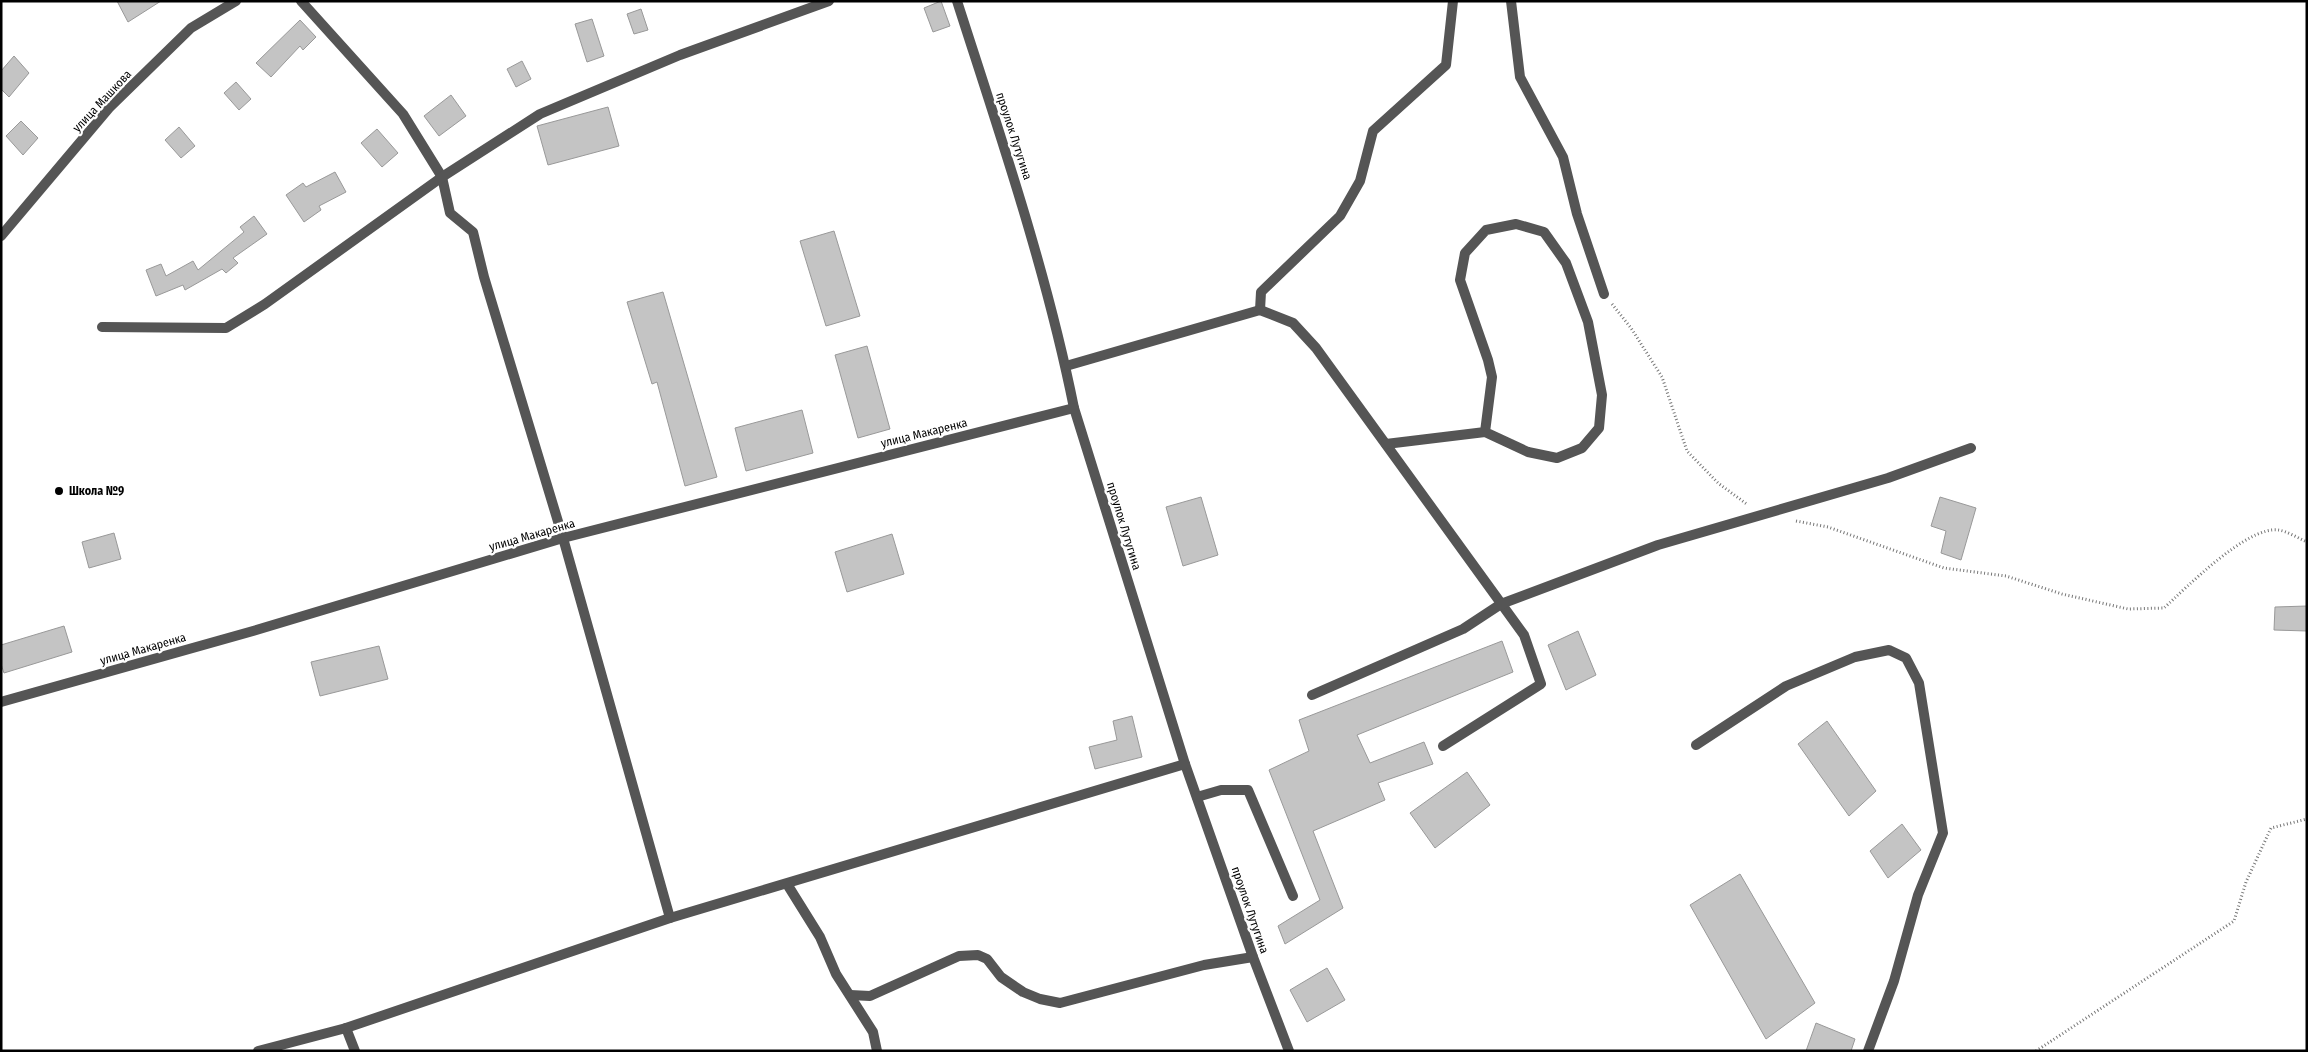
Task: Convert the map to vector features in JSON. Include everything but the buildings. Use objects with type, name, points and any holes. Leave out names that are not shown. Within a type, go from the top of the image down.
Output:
[{"type":"street","name":"улица Машкова","points":[[1,236],[109,108],[191,28],[236,1]]},
{"type":"street","points":[[301,1],[403,114],[442,178],[450,213],[473,232],[484,277],[563,538],[670,918]]},
{"type":"street","points":[[102,327],[226,328],[265,304],[442,178],[540,114],[680,55],[829,1]]},
{"type":"street","name":"проулок Лутугина","points":[[957,1],[1017,185],[1066,366],[1074,408],[1185,764],[1253,957],[1289,1051]]},
{"type":"street","points":[[1260,310],[1261,292],[1340,216],[1360,180],[1373,131],[1446,65],[1453,1]]},
{"type":"street","points":[[1511,1],[1520,77],[1563,157],[1577,214],[1604,294]]},
{"type":"street","points":[[1386,444],[1485,432],[1528,452],[1556,458],[1582,448],[1598,428],[1602,395],[1588,322],[1566,263],[1544,232],[1516,224],[1486,230],[1465,252],[1460,280],[1488,360],[1492,377],[1485,432]]},
{"type":"street","points":[[1066,366],[1260,310],[1293,323],[1316,348],[1524,635],[1541,684],[1443,746]]},
{"type":"street","name":"улица Макаренка","points":[[1,702],[253,631],[563,538],[1074,408]]},
{"type":"street","points":[[1312,695],[1463,629],[1501,604],[1658,545],[1888,478],[1971,448]]},
{"type":"street","points":[[1696,745],[1786,686],[1854,657],[1889,650],[1906,658],[1919,684],[1942,833],[1918,895],[1894,981],[1868,1051]]},
{"type":"street","points":[[258,1051],[346,1028],[670,918],[1185,764]]},
{"type":"street","points":[[1197,797],[1221,790],[1248,790],[1293,896]]},
{"type":"street","points":[[787,884],[820,937],[836,974],[873,1032],[877,1051]]},
{"type":"street","points":[[850,995],[870,996],[959,956],[978,955],[987,958],[1001,977],[1022,992],[1040,999],[1060,1003],[1204,964],[1253,957]]},
{"type":"street","points":[[346,1028],[355,1051]]},
{"type":"path","points":[[1604,294],[1631,328],[1662,377],[1687,451],[1718,483],[1762,515]]},
{"type":"path","points":[[1790,520],[1828,526],[1944,568],[2006,576],[2062,594],[2128,609],[2164,608],[2218,558],[2255,535],[2277,530],[2307,542]]},
{"type":"path","points":[[2036,1051],[2234,921],[2246,882],[2271,828],[2307,819]]},
{"type":"place","name":"Школа №9","points":[[59,491]]}]
